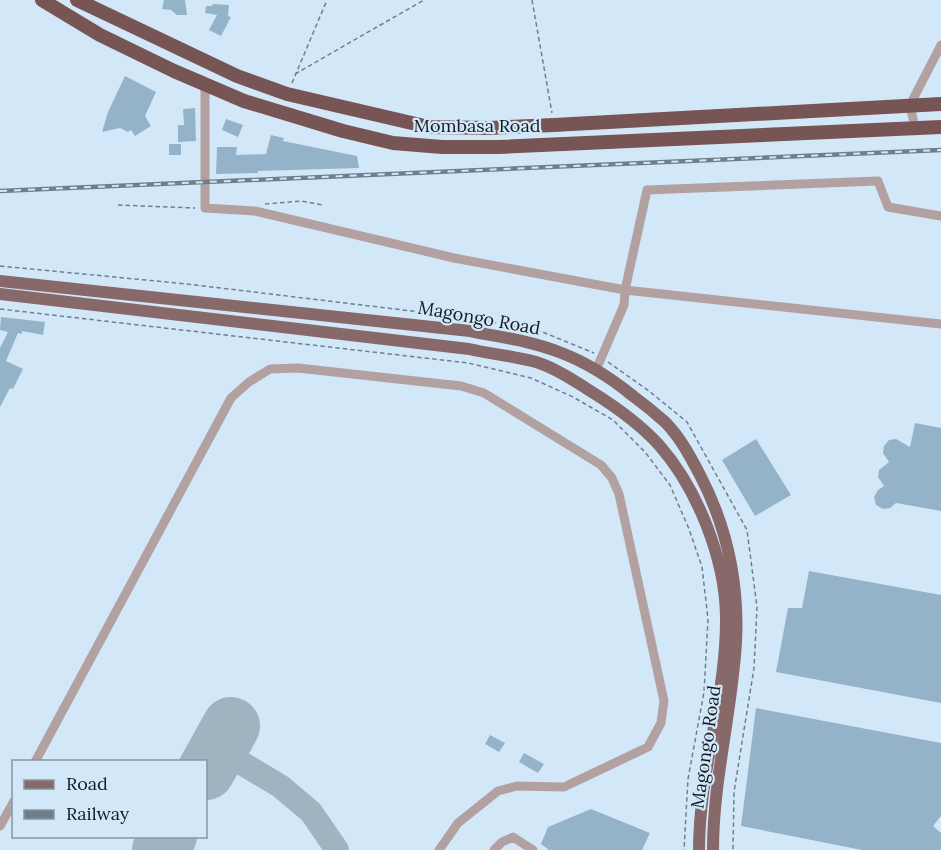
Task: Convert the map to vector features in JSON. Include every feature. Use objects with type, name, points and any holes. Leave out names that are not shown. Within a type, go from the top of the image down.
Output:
[{"type":"highway","name":"Mombasa Road","points":[[42,0],[100,35],[244,101],[343,131],[393,143],[442,147],[511,147],[941,127]]},
{"type":"highway","name":"Mombasa Road","points":[[77,0],[237,76],[287,94],[429,127],[489,128],[941,104]]},
{"type":"main road","name":"Magongo Road","points":[[0,281],[470,331],[521,341],[560,352],[619,384],[665,423],[686,448],[713,500],[728,543],[737,603],[736,641],[732,690],[715,789],[713,850]]},
{"type":"main road","name":"Magongo Road","points":[[0,294],[469,349],[537,363],[580,384],[622,411],[659,445],[685,479],[703,517],[720,564],[726,615],[721,687],[704,788],[699,850]]},
{"type":"main road","points":[[469,349],[470,331]]},
{"type":"street","points":[[915,128],[910,105],[941,45]]},
{"type":"street","points":[[205,85],[205,208],[255,211],[454,258],[626,290],[941,324]]},
{"type":"street","points":[[596,370],[624,305],[647,190],[878,181],[888,207],[941,216]]},
{"type":"street","points":[[36,760],[231,398],[249,382],[270,369],[298,368],[461,386],[484,393],[601,465],[612,478],[619,495],[664,701],[661,723],[648,747],[564,787],[517,786],[498,791],[458,823],[439,850]]},
{"type":"street","points":[[0,826],[12,805]]},
{"type":"street","points":[[494,850],[502,842],[513,837],[533,850]]},
{"type":"path","points":[[287,94],[327,0]]},
{"type":"path","points":[[295,74],[424,0]]},
{"type":"path","points":[[532,0],[554,125]]},
{"type":"path","points":[[255,211],[263,204],[301,201],[323,206]]},
{"type":"path","points":[[118,206],[205,208]]},
{"type":"path","points":[[0,266],[188,284],[470,318],[540,331],[597,354]]},
{"type":"path","points":[[0,309],[468,363],[531,378],[573,397],[613,420],[645,452],[670,485],[702,567],[708,619],[704,692],[688,779],[684,850]]},
{"type":"path","points":[[606,361],[649,391],[687,422],[747,530],[758,607],[754,668],[735,792],[733,850]]},
{"type":"building","points":[[164,0],[185,0],[187,15],[177,15],[171,10],[162,9]]},
{"type":"building","points":[[229,5],[228,16],[231,17],[221,36],[209,30],[217,15],[205,13],[206,6]]},
{"type":"building","points":[[125,76],[156,92],[145,116],[151,126],[135,136],[131,130],[128,132],[120,128],[102,132],[108,112]]},
{"type":"building","points":[[195,108],[196,141],[178,142],[178,125],[184,125],[183,109]]},
{"type":"building","points":[[226,119],[243,125],[238,137],[222,130]]},
{"type":"building","points":[[271,135],[284,138],[283,141],[357,156],[359,168],[216,174],[217,147],[237,147],[236,155],[266,154]]},
{"type":"building","points":[[169,144],[181,144],[181,155],[169,155]]},
{"type":"building","points":[[1,317],[45,322],[43,335],[22,331],[22,334],[18,333],[6,361],[23,369],[13,389],[10,388],[0,407],[0,348],[8,332],[0,330]]},
{"type":"building","points":[[915,423],[941,428],[941,511],[896,503],[890,508],[883,509],[876,505],[874,497],[884,486],[878,477],[879,470],[889,462],[883,453],[884,446],[889,440],[896,439],[910,447]]},
{"type":"building","points":[[756,439],[791,495],[755,516],[722,460]]},
{"type":"building","points":[[809,571],[941,595],[941,703],[776,672],[788,608],[802,608]]},
{"type":"building","points":[[756,708],[941,743],[941,816],[933,826],[941,833],[941,850],[862,850],[741,826]]},
{"type":"building","points":[[490,735],[505,743],[499,752],[485,744]]},
{"type":"building","points":[[524,753],[544,764],[538,773],[519,762]]},
{"type":"building","points":[[591,809],[650,833],[642,850],[549,850],[541,844],[548,827]]},
{"type":"taxiway","points":[[218,749],[280,786],[311,812],[337,850]]},
{"type":"runway","points":[[207,769],[231,726]]},
{"type":"runway","points":[[161,850],[167,838]]},
{"type":"railway","points":[[0,191],[941,150]]}]
